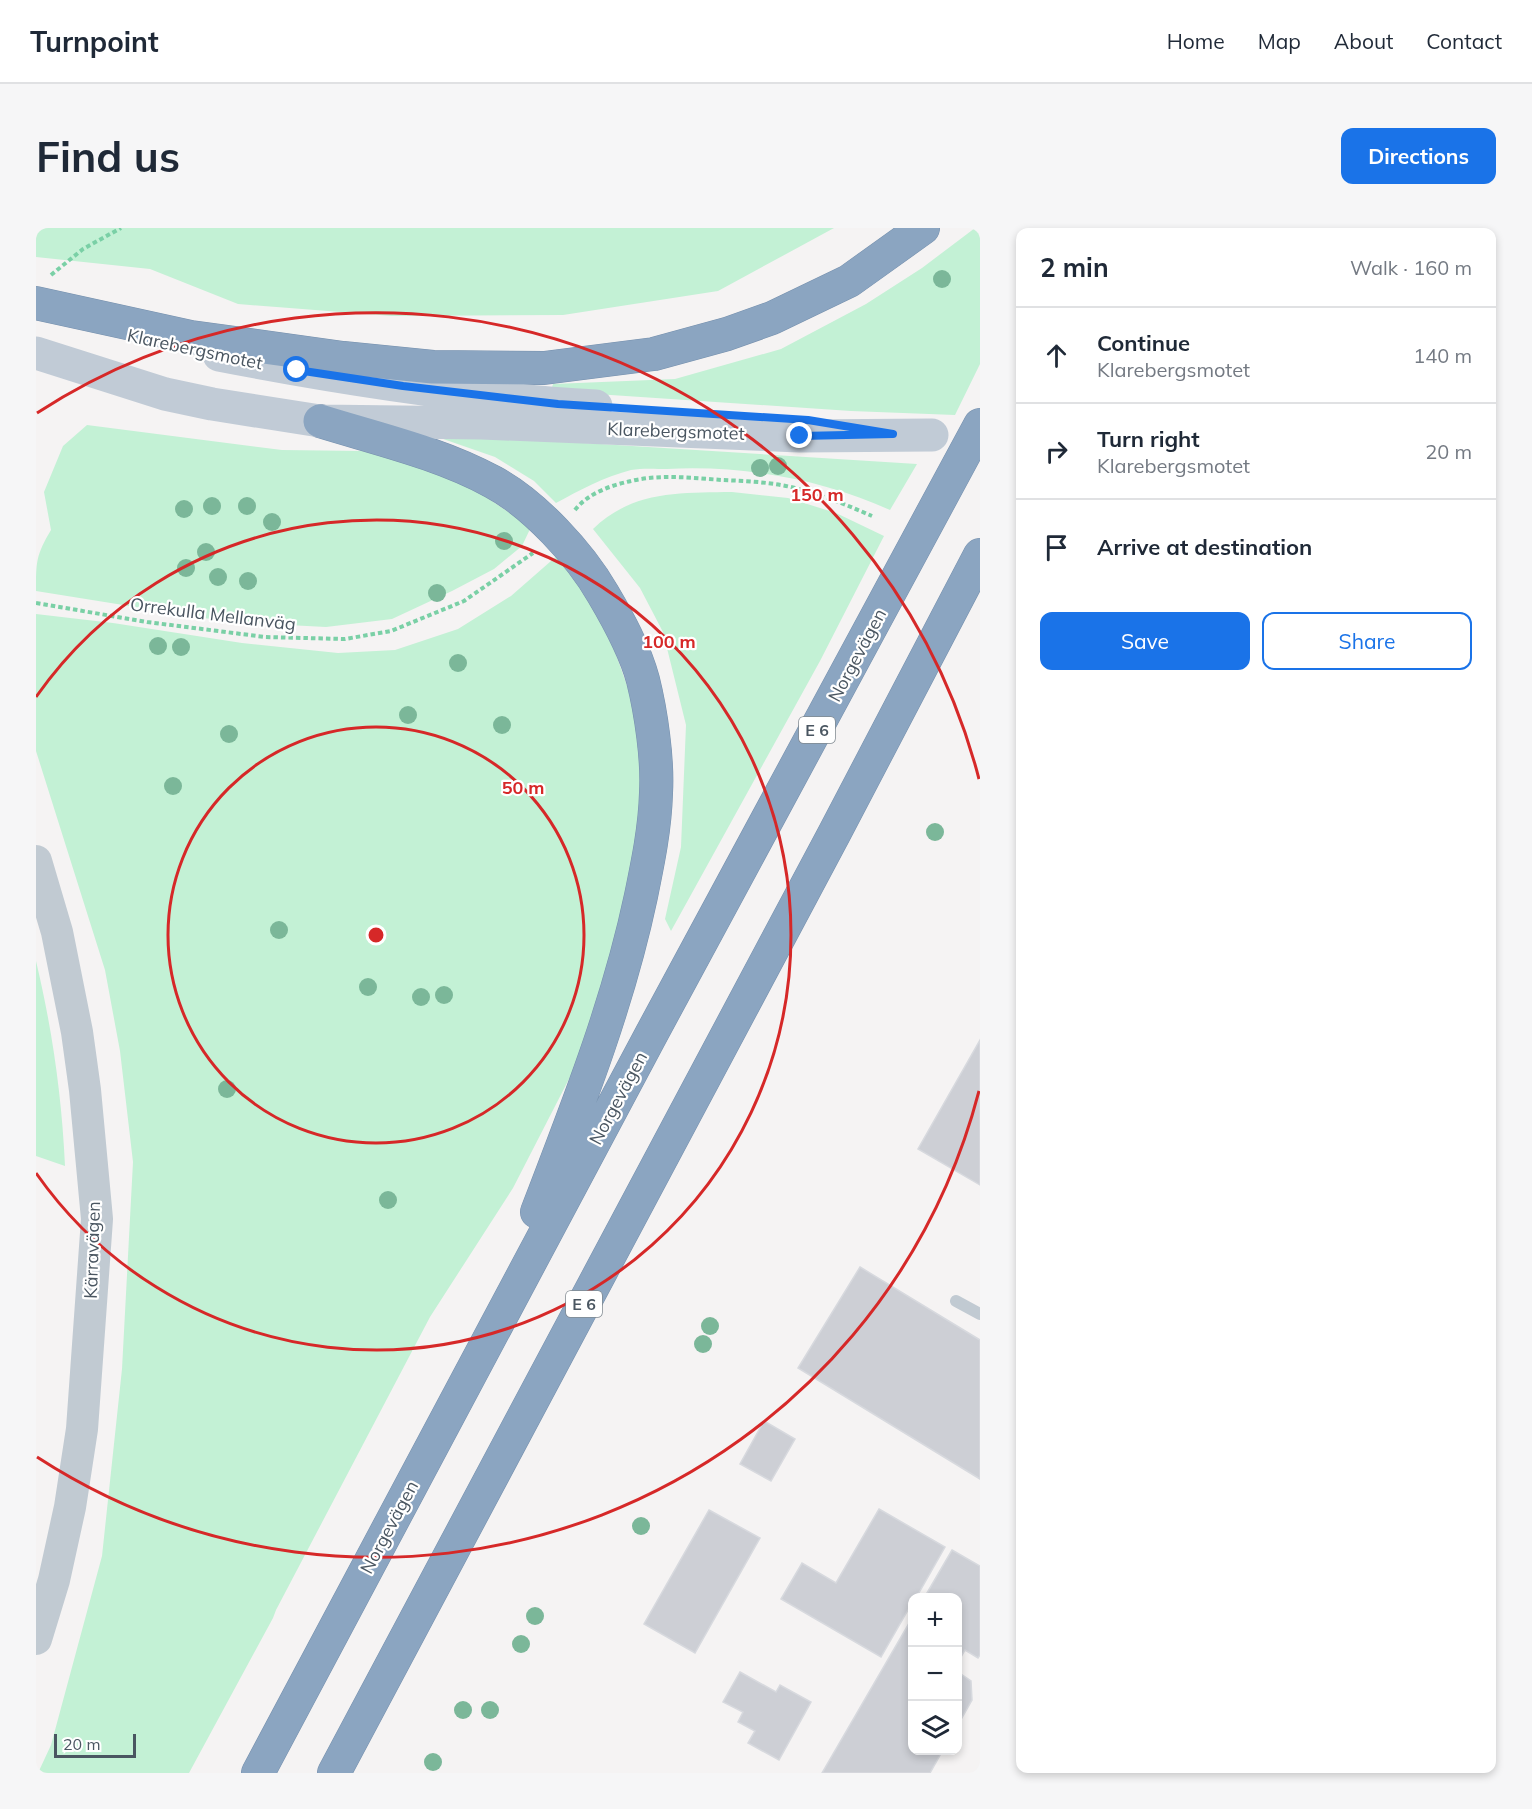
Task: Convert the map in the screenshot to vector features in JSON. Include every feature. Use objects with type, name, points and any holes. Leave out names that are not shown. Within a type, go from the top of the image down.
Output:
[{"type":"highway","points":[[41,291],[191,337],[343,358],[433,367],[544,368],[654,354],[728,334],[772,318],[849,281],[923,228]]},
{"type":"highway","points":[[320,421],[457,464],[495,483],[527,505],[570,548],[596,581],[621,624],[642,679],[653,735],[657,791],[649,858],[632,942],[611,1013],[530,1230],[445,1423]]},
{"type":"highway","name":"Norgevägen","points":[[258,1773],[980,426]]},
{"type":"highway","name":"E 6","points":[[334,1773],[840,824],[980,555]]},
{"type":"main road","name":"Klarebergsmotet","points":[[36,311],[173,347],[297,370],[403,386],[558,404],[808,420],[893,434]]},
{"type":"main road","name":"Klarebergsmotet","points":[[36,353],[165,394],[320,421],[482,423],[800,436],[932,435]]},
{"type":"street","name":"Kärravägen","points":[[36,861],[57,932],[77,1032],[97,1219],[82,1429],[70,1507],[54,1580],[36,1639]]},
{"type":"lane","points":[[956,1301],[980,1314]]},
{"type":"path","points":[[41,291],[83,249],[121,228]]},
{"type":"path","points":[[574,512],[580,504],[602,490],[631,480],[688,478],[755,482],[794,488],[846,504],[872,516]]},
{"type":"path","name":"Orrekulla Mellanväg","points":[[36,603],[147,622],[265,637],[345,639],[391,631],[464,601],[535,551]]},
{"type":"green space","points":[[36,228],[834,228],[718,291],[563,315],[392,316],[238,304],[150,269],[36,257]]},
{"type":"green space","points":[[975,228],[980,228],[980,364],[955,415],[851,411],[551,391],[553,384],[675,379],[781,349],[866,304],[922,268]]},
{"type":"green space","points":[[87,425],[282,450],[362,451],[425,465],[480,493],[531,527],[522,546],[494,569],[392,619],[326,627],[229,622],[36,591],[38,559],[51,530],[44,492],[63,446]]},
{"type":"green space","points":[[426,433],[917,464],[890,510],[864,499],[809,482],[753,472],[696,468],[631,470],[602,480],[556,503],[534,481],[495,457]]},
{"type":"green space","points":[[732,492],[788,498],[836,513],[884,536],[820,661],[671,931],[665,919],[681,847],[686,725],[663,632],[640,588],[593,529],[608,516],[641,500],[676,494]]},
{"type":"green space","points":[[559,554],[588,588],[613,646],[641,725],[645,816],[589,1040],[513,1188],[430,1317],[273,1618],[189,1773],[38,1773],[51,1745],[102,1556],[122,1369],[133,1162],[120,1051],[105,970],[36,751],[36,614],[113,623],[242,643],[338,653],[395,650],[458,629],[511,596]]},
{"type":"green space","points":[[36,961],[55,1063],[65,1166],[36,1156]]},
{"type":"building","points":[[980,1040],[980,1185],[918,1149]]},
{"type":"building","points":[[860,1267],[980,1340],[980,1479],[798,1368]]},
{"type":"building","points":[[764,1421],[795,1439],[771,1481],[740,1464]]},
{"type":"building","points":[[879,1509],[945,1547],[919,1593],[908,1593],[908,1610],[881,1657],[781,1599],[802,1563],[836,1583]]},
{"type":"building","points":[[709,1510],[760,1538],[695,1653],[644,1624]]},
{"type":"building","points":[[952,1550],[980,1566],[980,1655],[978,1658],[965,1650],[962,1655],[962,1593],[927,1593]]},
{"type":"building","points":[[908,1625],[908,1755],[940,1755],[930,1773],[822,1773]]},
{"type":"building","points":[[740,1672],[776,1692],[780,1685],[811,1702],[779,1760],[748,1743],[755,1731],[738,1722],[743,1712],[723,1702]]},
{"type":"building","points":[[962,1675],[971,1681],[972,1700],[962,1718]]},
{"type":"route","points":[[297,370],[403,386],[558,404],[808,420],[893,434],[800,436]]}]
